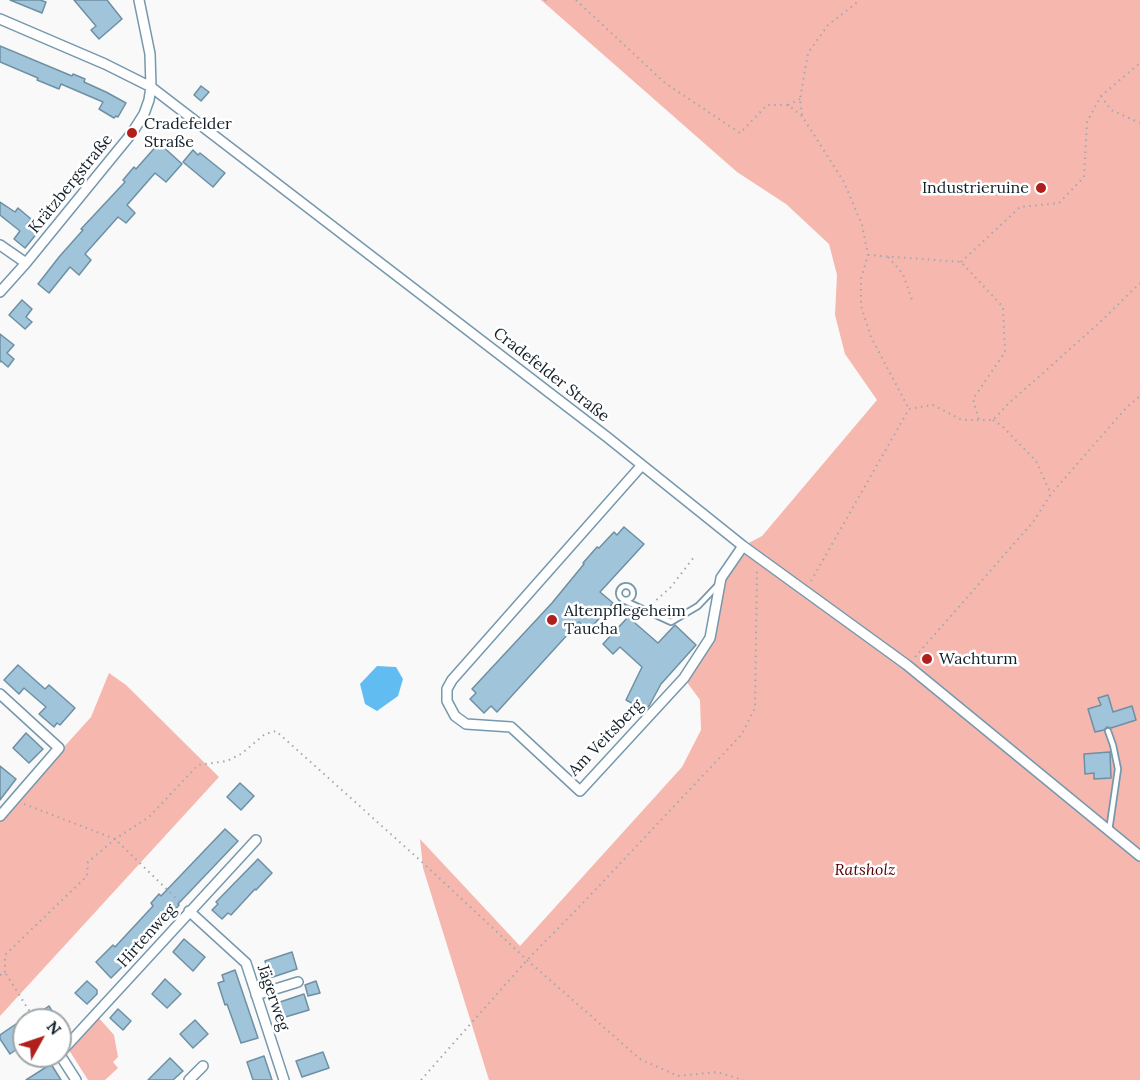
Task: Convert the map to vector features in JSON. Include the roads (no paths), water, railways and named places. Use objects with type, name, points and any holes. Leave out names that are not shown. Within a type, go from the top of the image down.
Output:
[{"type":"street","points":[[139,0],[150,54],[152,87]]},
{"type":"street","name":"Cradefelder Straße","points":[[0,19],[105,64],[152,87],[642,465]]},
{"type":"street","name":"Krätzbergstraße","points":[[0,292],[132,133],[144,114],[152,87]]},
{"type":"street","points":[[0,245],[26,263]]},
{"type":"street","points":[[642,465],[743,546],[907,665],[1140,856]]},
{"type":"street","name":"Am Veitsberg","points":[[642,465],[452,680],[447,689],[447,701],[456,717],[466,724],[511,728],[580,791],[684,678],[710,638],[721,578],[743,546]]},
{"type":"street","points":[[0,694],[59,748],[0,816]]},
{"type":"street","name":"Hirtenweg","points":[[72,1041],[256,840]]},
{"type":"street","name":"Jägerweg","points":[[189,911],[246,963],[284,1080]]},
{"type":"street","points":[[256,995],[297,982]]},
{"type":"street","points":[[189,1080],[203,1066]]},
{"type":"lane","points":[[623,600],[671,622],[698,606],[719,584]]},
{"type":"lane","points":[[1108,731],[1118,770],[1109,831]]},
{"type":"water","points":[[377,666],[396,667],[403,679],[398,696],[377,711],[365,704],[360,684]]},
{"type":"place","name":"Cradefelder Straße","points":[[132,133]]},
{"type":"place","name":"Industrieruine","points":[[1041,188]]},
{"type":"place","name":"Altenpflegeheim Taucha","points":[[552,620]]},
{"type":"place","name":"Wachturm","points":[[927,659]]},
{"type":"park label","name":"Ratsholz","points":[[865,870]]}]
